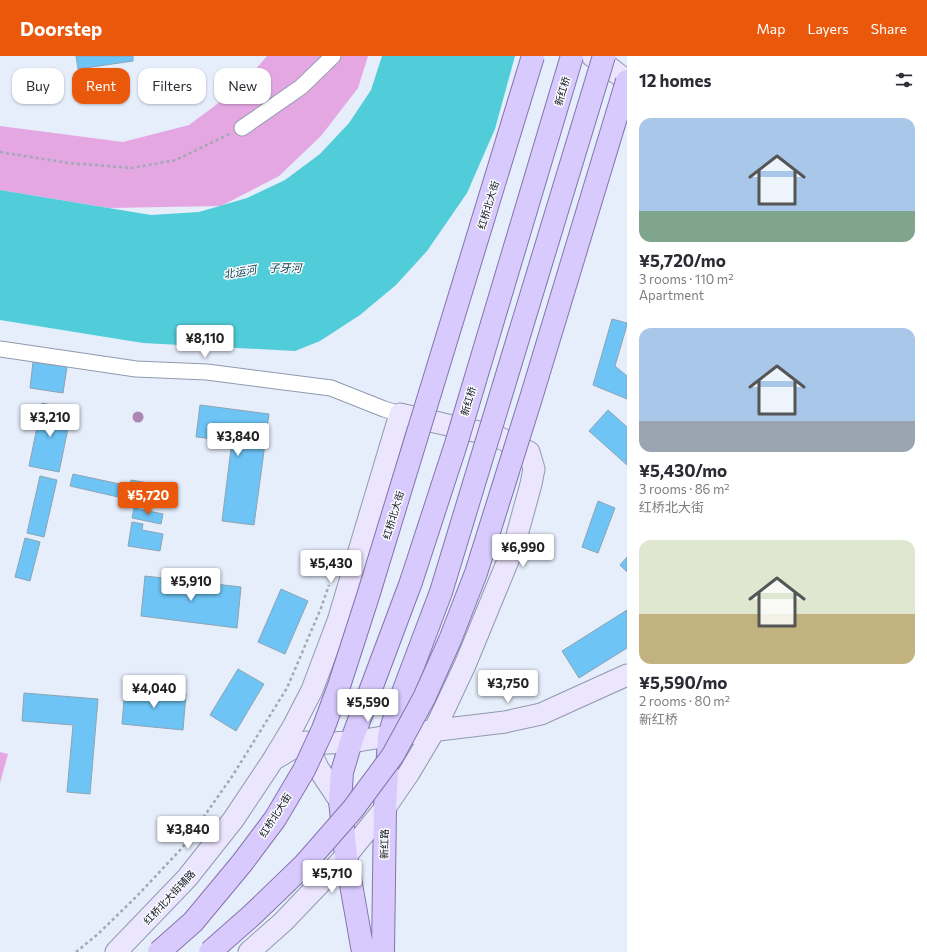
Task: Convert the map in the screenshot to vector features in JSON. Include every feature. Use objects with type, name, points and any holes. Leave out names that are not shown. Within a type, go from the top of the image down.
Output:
[{"type":"main road","name":"红桥北大街","points":[[159,952],[193,922],[242,863],[271,825],[304,770],[323,729],[339,686],[368,596],[534,56]]},
{"type":"main road","name":"新红桥","points":[[351,742],[411,582],[456,444],[572,56]]},
{"type":"main road","points":[[210,952],[252,915],[304,865],[353,809],[393,755],[424,698],[450,640],[476,573],[531,398],[627,81],[592,56]]},
{"type":"main road","points":[[389,736],[399,703],[440,592],[604,56]]},
{"type":"main road","points":[[249,952],[283,922],[346,856],[385,808],[409,773],[434,731],[465,665],[514,546],[531,484],[534,469],[529,452],[496,436],[400,414],[338,621],[312,690],[306,716],[306,744],[318,768],[340,801]]},
{"type":"main road","points":[[273,760],[293,748],[306,744],[351,742],[505,722],[541,714],[627,675]]},
{"type":"main road","name":"红桥北大街辅路","points":[[116,952],[187,878],[233,820],[273,760],[293,727],[312,690]]},
{"type":"main road","name":"新红路","points":[[383,952],[385,808],[389,736]]},
{"type":"main road","points":[[351,742],[342,772],[340,801],[346,856],[363,952]]},
{"type":"street","points":[[242,128],[301,87],[333,56]]},
{"type":"street","points":[[0,349],[136,369],[207,372],[331,388],[400,414]]},
{"type":"path","points":[[0,152],[69,163],[132,168],[176,160],[242,128]]},
{"type":"path","points":[[76,952],[98,934],[137,896],[182,848],[233,776],[287,688],[321,608],[331,578]]},
{"type":"shaded area","points":[[267,56],[368,56],[358,88],[321,136],[279,176],[221,206],[109,208],[0,190],[0,126],[123,142],[189,125],[217,104],[271,104],[271,68],[257,68]]},
{"type":"shaded area","points":[[0,752],[8,754],[0,783]]},
{"type":"water","name":"子牙河","points":[[382,56],[515,56],[495,129],[467,193],[427,251],[396,285],[360,315],[320,341],[295,351],[143,343],[0,320],[0,190],[151,215],[199,212],[247,198],[285,180],[320,154],[349,123],[371,90]]},
{"type":"building","points":[[76,56],[133,56],[133,61],[78,68]]},
{"type":"building","points":[[612,319],[627,323],[615,366],[627,376],[627,399],[593,385]]},
{"type":"building","points":[[33,362],[67,367],[63,393],[30,388]]},
{"type":"building","points":[[42,403],[72,409],[59,472],[29,466]]},
{"type":"building","points":[[200,405],[269,414],[254,525],[222,521],[232,441],[196,437]]},
{"type":"building","points":[[608,410],[627,427],[627,465],[589,431]]},
{"type":"building","points":[[73,474],[129,486],[131,480],[166,486],[162,507],[70,486]]},
{"type":"building","points":[[40,476],[57,480],[44,537],[27,533]]},
{"type":"building","points":[[598,501],[615,508],[598,553],[582,547]]},
{"type":"building","points":[[134,508],[163,514],[161,524],[132,518]]},
{"type":"building","points":[[132,522],[143,524],[142,530],[163,534],[160,551],[128,546]]},
{"type":"building","points":[[25,538],[40,542],[30,581],[15,577]]},
{"type":"building","points":[[627,557],[627,572],[620,565]]},
{"type":"building","points":[[145,576],[241,587],[237,628],[141,616]]},
{"type":"building","points":[[281,589],[308,601],[285,654],[258,642]]},
{"type":"building","points":[[627,610],[627,648],[579,678],[562,651]]},
{"type":"building","points":[[238,669],[264,684],[236,731],[210,715]]},
{"type":"building","points":[[125,688],[186,694],[183,730],[122,724]]},
{"type":"building","points":[[24,693],[98,699],[90,794],[67,792],[73,725],[22,721]]},
{"type":"water label","name":"北运河","points":[[240,272]]}]
